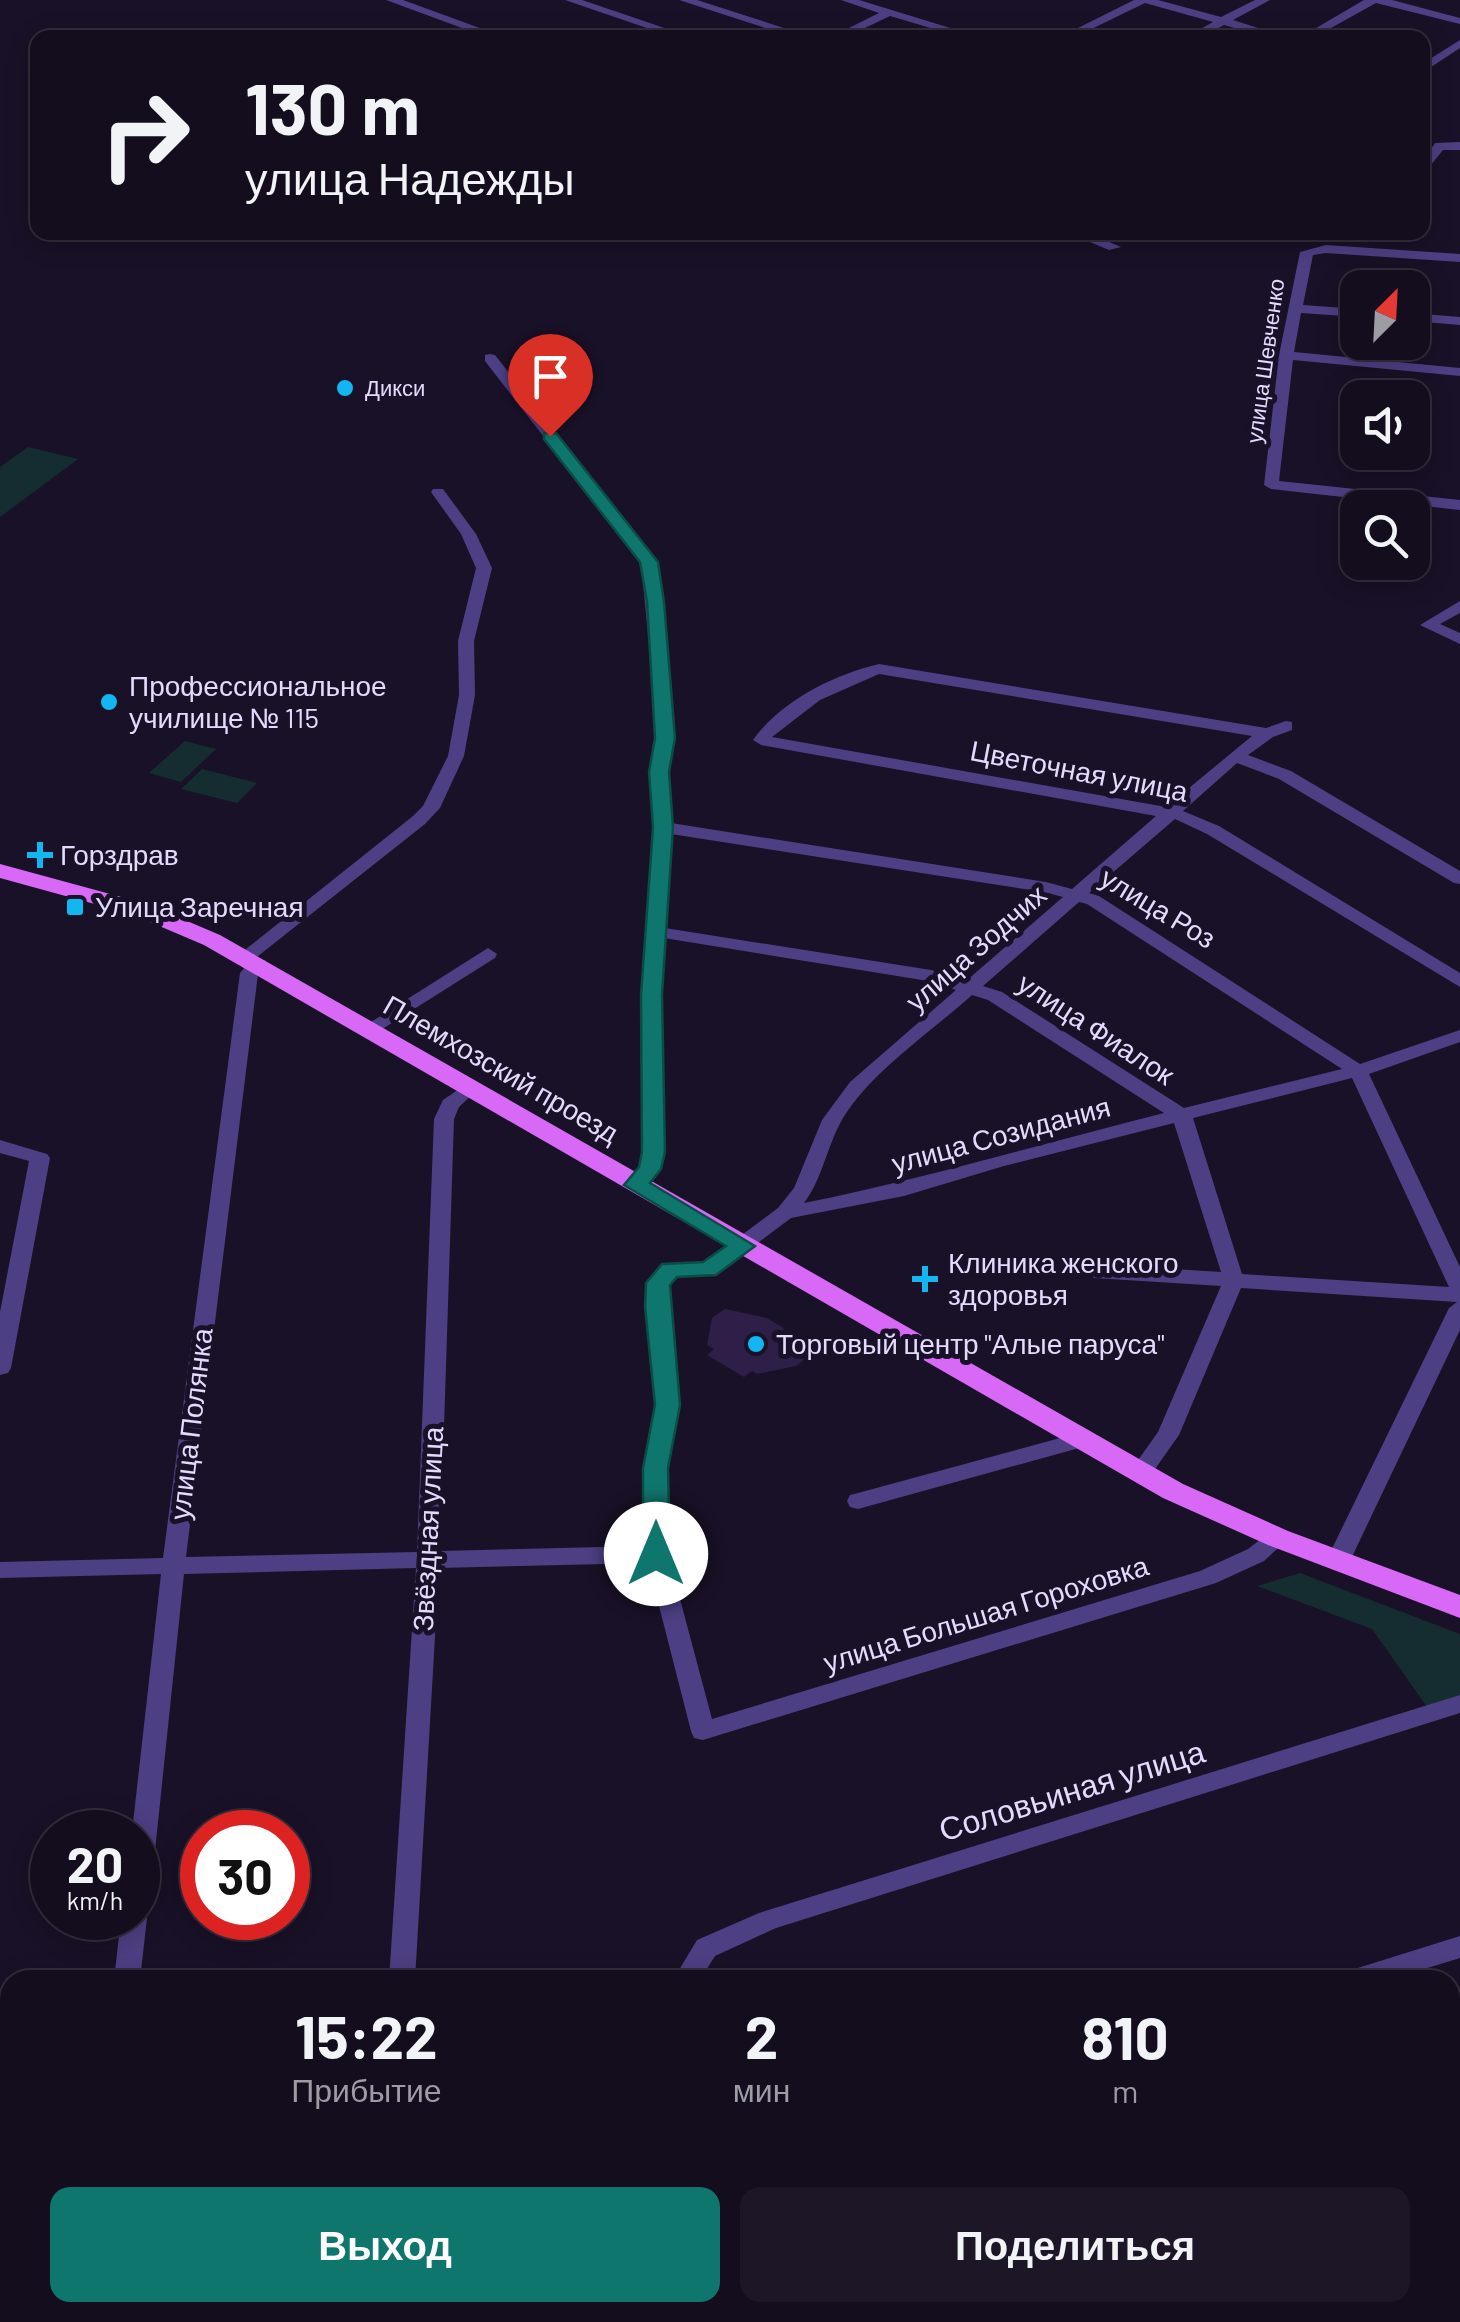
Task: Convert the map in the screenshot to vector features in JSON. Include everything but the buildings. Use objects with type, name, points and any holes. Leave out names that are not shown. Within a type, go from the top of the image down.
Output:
[{"type":"main road","name":"Племхозский проезд","points":[[0,871],[139,909],[251,961],[1140,1473],[1278,1538],[1460,1608]]},
{"type":"street","points":[[392,0],[479,30]]},
{"type":"street","points":[[571,0],[664,30]]},
{"type":"street","points":[[684,0],[783,30]]},
{"type":"street","points":[[847,0],[949,30]]},
{"type":"street","points":[[1080,30],[1144,0],[1255,30]]},
{"type":"street","points":[[1205,30],[1264,0]]},
{"type":"street","points":[[1319,30],[1376,0],[1460,21]]},
{"type":"street","points":[[851,30],[888,13]]},
{"type":"street","points":[[1430,64],[1460,43]]},
{"type":"street","points":[[1430,159],[1438,146],[1460,146]]},
{"type":"street","points":[[1094,240],[1114,247]]},
{"type":"street","name":"улица Шевченко","points":[[1460,258],[1417,249],[1314,249],[1303,261],[1286,356],[1271,485],[1460,505]]},
{"type":"street","points":[[1294,308],[1340,311]]},
{"type":"street","points":[[1430,318],[1460,321]]},
{"type":"street","points":[[1286,356],[1460,372]]},
{"type":"street","points":[[490,358],[649,562],[665,738],[659,772],[663,827],[651,995],[653,1152],[650,1169],[636,1185]]},
{"type":"street","points":[[251,961],[419,820],[431,808],[456,756],[467,696],[466,641],[484,568],[468,534],[438,492]]},
{"type":"street","points":[[1460,606],[1428,626],[1460,639]]},
{"type":"street","name":"улица Зодчих","points":[[656,1554],[656,1468],[667,1405],[658,1283],[670,1269],[708,1270],[784,1212],[804,1190],[829,1127],[848,1096],[1235,756],[1276,729],[878,668],[799,708],[762,736],[766,744]]},
{"type":"street","name":"Цветочная улица","points":[[766,744],[1170,812],[1212,830],[1460,981]]},
{"type":"street","points":[[1235,756],[1294,780],[1460,879]]},
{"type":"street","name":"улица Роз","points":[[663,827],[1079,894],[1358,1071]]},
{"type":"street","name":"улица Фиалок","points":[[658,932],[931,976],[974,987],[1038,1022],[1182,1116],[1234,1280]]},
{"type":"street","points":[[369,1029],[488,954]]},
{"type":"street","name":"улица Полянка","points":[[147,1810],[173,1566],[251,961]]},
{"type":"street","name":"улица Созидания","points":[[784,1212],[904,1190],[998,1161],[1358,1071],[1460,1036]]},
{"type":"street","points":[[1094,1271],[1460,1292],[1358,1071]]},
{"type":"street","name":"Звёздная улица","points":[[403,1970],[428,1558],[444,1119],[450,1104],[469,1088]]},
{"type":"street","points":[[0,1146],[40,1158],[0,1368]]},
{"type":"street","points":[[1140,1473],[1168,1435],[1234,1280]]},
{"type":"street","points":[[1338,1561],[1460,1308]]},
{"type":"street","points":[[858,1501],[1082,1440]]},
{"type":"street","name":"улица Большая Гороховка","points":[[656,1554],[703,1732],[1208,1578],[1256,1555],[1278,1538]]},
{"type":"street","points":[[0,1570],[656,1554]]},
{"type":"street","name":"Соловьиная улица","points":[[692,1970],[706,1948],[768,1920],[1460,1704]]},
{"type":"street","points":[[128,1970],[132,1940]]},
{"type":"street","points":[[1386,1970],[1460,1947]]},
{"type":"green space","points":[[28,447],[78,459],[0,517],[0,467]]},
{"type":"green space","points":[[185,741],[216,749],[181,782],[149,773]]},
{"type":"green space","points":[[202,769],[257,783],[237,803],[181,789]]},
{"type":"green space","points":[[1300,1573],[1460,1634],[1460,1702],[1430,1711],[1372,1629],[1257,1586]]},
{"type":"place","name":"Дикси","points":[[345,388]]},
{"type":"place","name":"Профессиональное училище № 115","points":[[109,702]]},
{"type":"place","name":"Горздрав","points":[[40,855]]},
{"type":"place","name":"Улица Заречная","points":[[75,907]]},
{"type":"place","name":"Клиника женского здоровья","points":[[925,1279]]},
{"type":"place","name":"Торговый центр \"Алые паруса\"","points":[[756,1344]]},
{"type":"route","points":[[550,436],[649,562],[656,602],[665,738],[659,772],[663,827],[651,995],[653,1152],[650,1169],[636,1185],[743,1246],[708,1270],[670,1269],[658,1283],[667,1405],[656,1468],[656,1554]]}]
